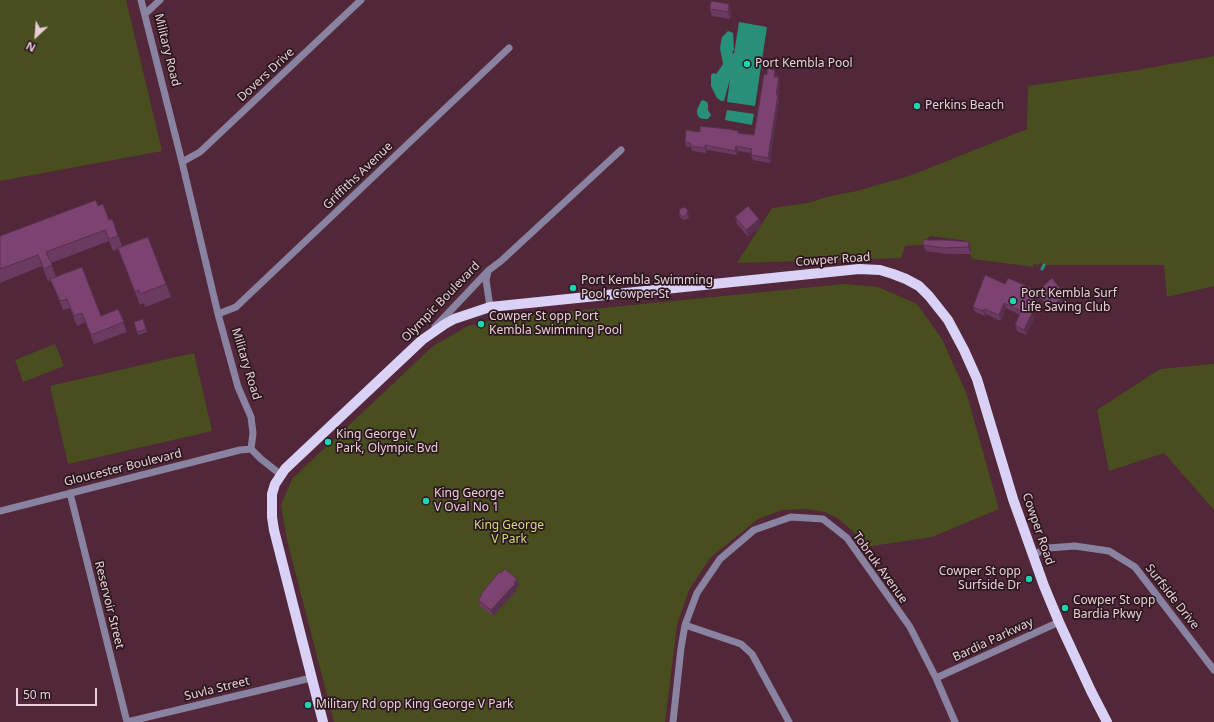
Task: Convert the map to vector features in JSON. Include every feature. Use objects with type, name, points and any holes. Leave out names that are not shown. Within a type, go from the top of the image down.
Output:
[{"type":"main road","name":"Cowper Road","points":[[422,340],[454,318],[490,307],[851,269],[880,270],[906,279],[918,286],[939,308],[948,320],[964,350],[976,379],[1013,499],[1033,555],[1059,622],[1107,722]]},
{"type":"main road","name":"Olympic Boulevard","points":[[280,474],[304,449],[324,433],[422,340]]},
{"type":"main road","points":[[280,474],[272,494],[272,517],[323,722]]},
{"type":"street","name":"Military Road","points":[[141,0],[182,162],[218,314],[238,387],[250,417],[253,433],[251,448]]},
{"type":"street","points":[[145,14],[160,0]]},
{"type":"street","name":"Dovers Drive","points":[[182,162],[200,152],[361,0]]},
{"type":"street","name":"Griffiths Avenue","points":[[218,314],[236,307],[509,48]]},
{"type":"street","name":"Olympic Boulevard","points":[[422,340],[489,270],[501,261],[621,150]]},
{"type":"street","points":[[489,270],[486,280],[490,307]]},
{"type":"street","points":[[251,448],[261,459],[280,474]]},
{"type":"street","name":"Gloucester Boulevard","points":[[0,511],[251,448]]},
{"type":"street","name":"Reservoir Street","points":[[70,493],[127,722]]},
{"type":"street","name":"Tobruk Avenue","points":[[673,722],[681,648],[686,625],[697,593],[720,559],[754,530],[791,517],[823,519],[847,538],[910,627],[936,678],[955,722]]},
{"type":"street","name":"Surfside Drive","points":[[1033,555],[1048,548],[1075,546],[1109,551],[1134,567],[1214,670]]},
{"type":"street","name":"Bardia Parkway","points":[[936,678],[1059,622]]},
{"type":"street","points":[[686,625],[741,644],[752,654],[789,722]]},
{"type":"street","name":"Suvla Street","points":[[127,722],[311,678]]},
{"type":"green space","points":[[0,0],[126,0],[162,151],[0,181]]},
{"type":"green space","points":[[1214,56],[1214,286],[1167,297],[1164,265],[1046,265],[1042,263],[1037,265],[1033,264],[1034,267],[972,259],[968,248],[968,241],[930,236],[922,245],[905,246],[901,258],[737,263],[772,208],[808,203],[912,175],[1027,129],[1028,86],[1138,70]]},
{"type":"green space","name":"King George V Park","points":[[844,284],[878,287],[917,304],[942,339],[967,395],[999,509],[932,537],[865,547],[859,537],[839,519],[825,512],[806,509],[782,510],[758,519],[710,558],[689,590],[677,625],[665,722],[334,722],[287,540],[281,505],[292,479],[433,346],[468,326],[503,318]]},
{"type":"green space","points":[[55,344],[64,366],[23,382],[15,360]]},
{"type":"green space","points":[[194,353],[212,431],[68,464],[50,386]]},
{"type":"green space","points":[[1214,364],[1214,510],[1164,453],[1109,471],[1097,410],[1160,369]]},
{"type":"shaded area","name":"Port Kembla Pool","points":[[739,22],[767,27],[755,106],[727,102],[730,79],[724,101],[717,98],[711,86],[711,75],[713,73],[716,74],[723,64],[720,48],[722,37],[728,31],[733,33],[734,50],[732,52],[734,54]]},
{"type":"shaded area","points":[[703,100],[707,102],[708,110],[711,115],[708,119],[700,118],[697,113],[701,101]]},
{"type":"shaded area","points":[[727,110],[754,114],[752,125],[725,120]]},
{"type":"building","points":[[711,1],[729,4],[728,12],[710,9]]},
{"type":"building","points":[[767,68],[775,70],[774,77],[779,77],[776,95],[778,95],[768,158],[751,155],[752,149],[736,146],[735,151],[705,145],[705,148],[690,146],[691,143],[685,142],[686,130],[700,132],[700,126],[728,129],[738,131],[738,133],[754,135],[764,74],[767,75]]},
{"type":"building","points":[[96,200],[98,206],[103,204],[109,220],[112,219],[113,221],[118,236],[109,239],[105,230],[46,252],[52,265],[44,269],[38,255],[0,269],[0,236]]},
{"type":"building","points":[[748,206],[759,219],[746,230],[735,217]]},
{"type":"building","points":[[684,207],[688,210],[687,214],[683,217],[679,214],[680,209]]},
{"type":"building","points":[[148,237],[166,284],[140,294],[139,290],[135,292],[118,248]]},
{"type":"building","points":[[923,240],[969,242],[968,247],[943,248],[923,245]]},
{"type":"building","points":[[82,267],[101,316],[118,309],[124,322],[91,335],[82,313],[74,316],[67,299],[60,301],[50,279]]},
{"type":"building","points":[[985,275],[1005,284],[1008,278],[1038,291],[1028,312],[1032,313],[1024,330],[1015,325],[1021,311],[1004,303],[999,315],[984,309],[983,311],[973,307]]},
{"type":"building","points":[[1052,278],[1065,295],[1051,307],[1038,291]]},
{"type":"building","points":[[143,319],[146,329],[137,332],[134,322]]},
{"type":"building","points":[[505,569],[517,579],[514,583],[515,584],[491,610],[478,600],[499,572],[501,573]]},
{"type":"waterway","points":[[1042,269],[1044,265]]},
{"type":"place","name":"Port Kembla Pool","points":[[747,64]]},
{"type":"place","name":"Perkins Beach","points":[[917,106]]},
{"type":"place","name":"Port Kembla Swimming Pool, Cowper St","points":[[573,288]]},
{"type":"place","name":"Port Kembla Surf Life Saving Club","points":[[1013,301]]},
{"type":"place","name":"Cowper St opp Port Kembla Swimming Pool","points":[[481,324]]},
{"type":"place","name":"King George V Park, Olympic Bvd","points":[[328,442]]},
{"type":"place","name":"King George V Oval No 1","points":[[426,501]]},
{"type":"place","name":"Cowper St opp Surfside Dr","points":[[1029,579]]},
{"type":"place","name":"Cowper St opp Bardia Pkwy","points":[[1065,608]]},
{"type":"place","name":"Military Rd opp King George V Park","points":[[308,705]]}]
